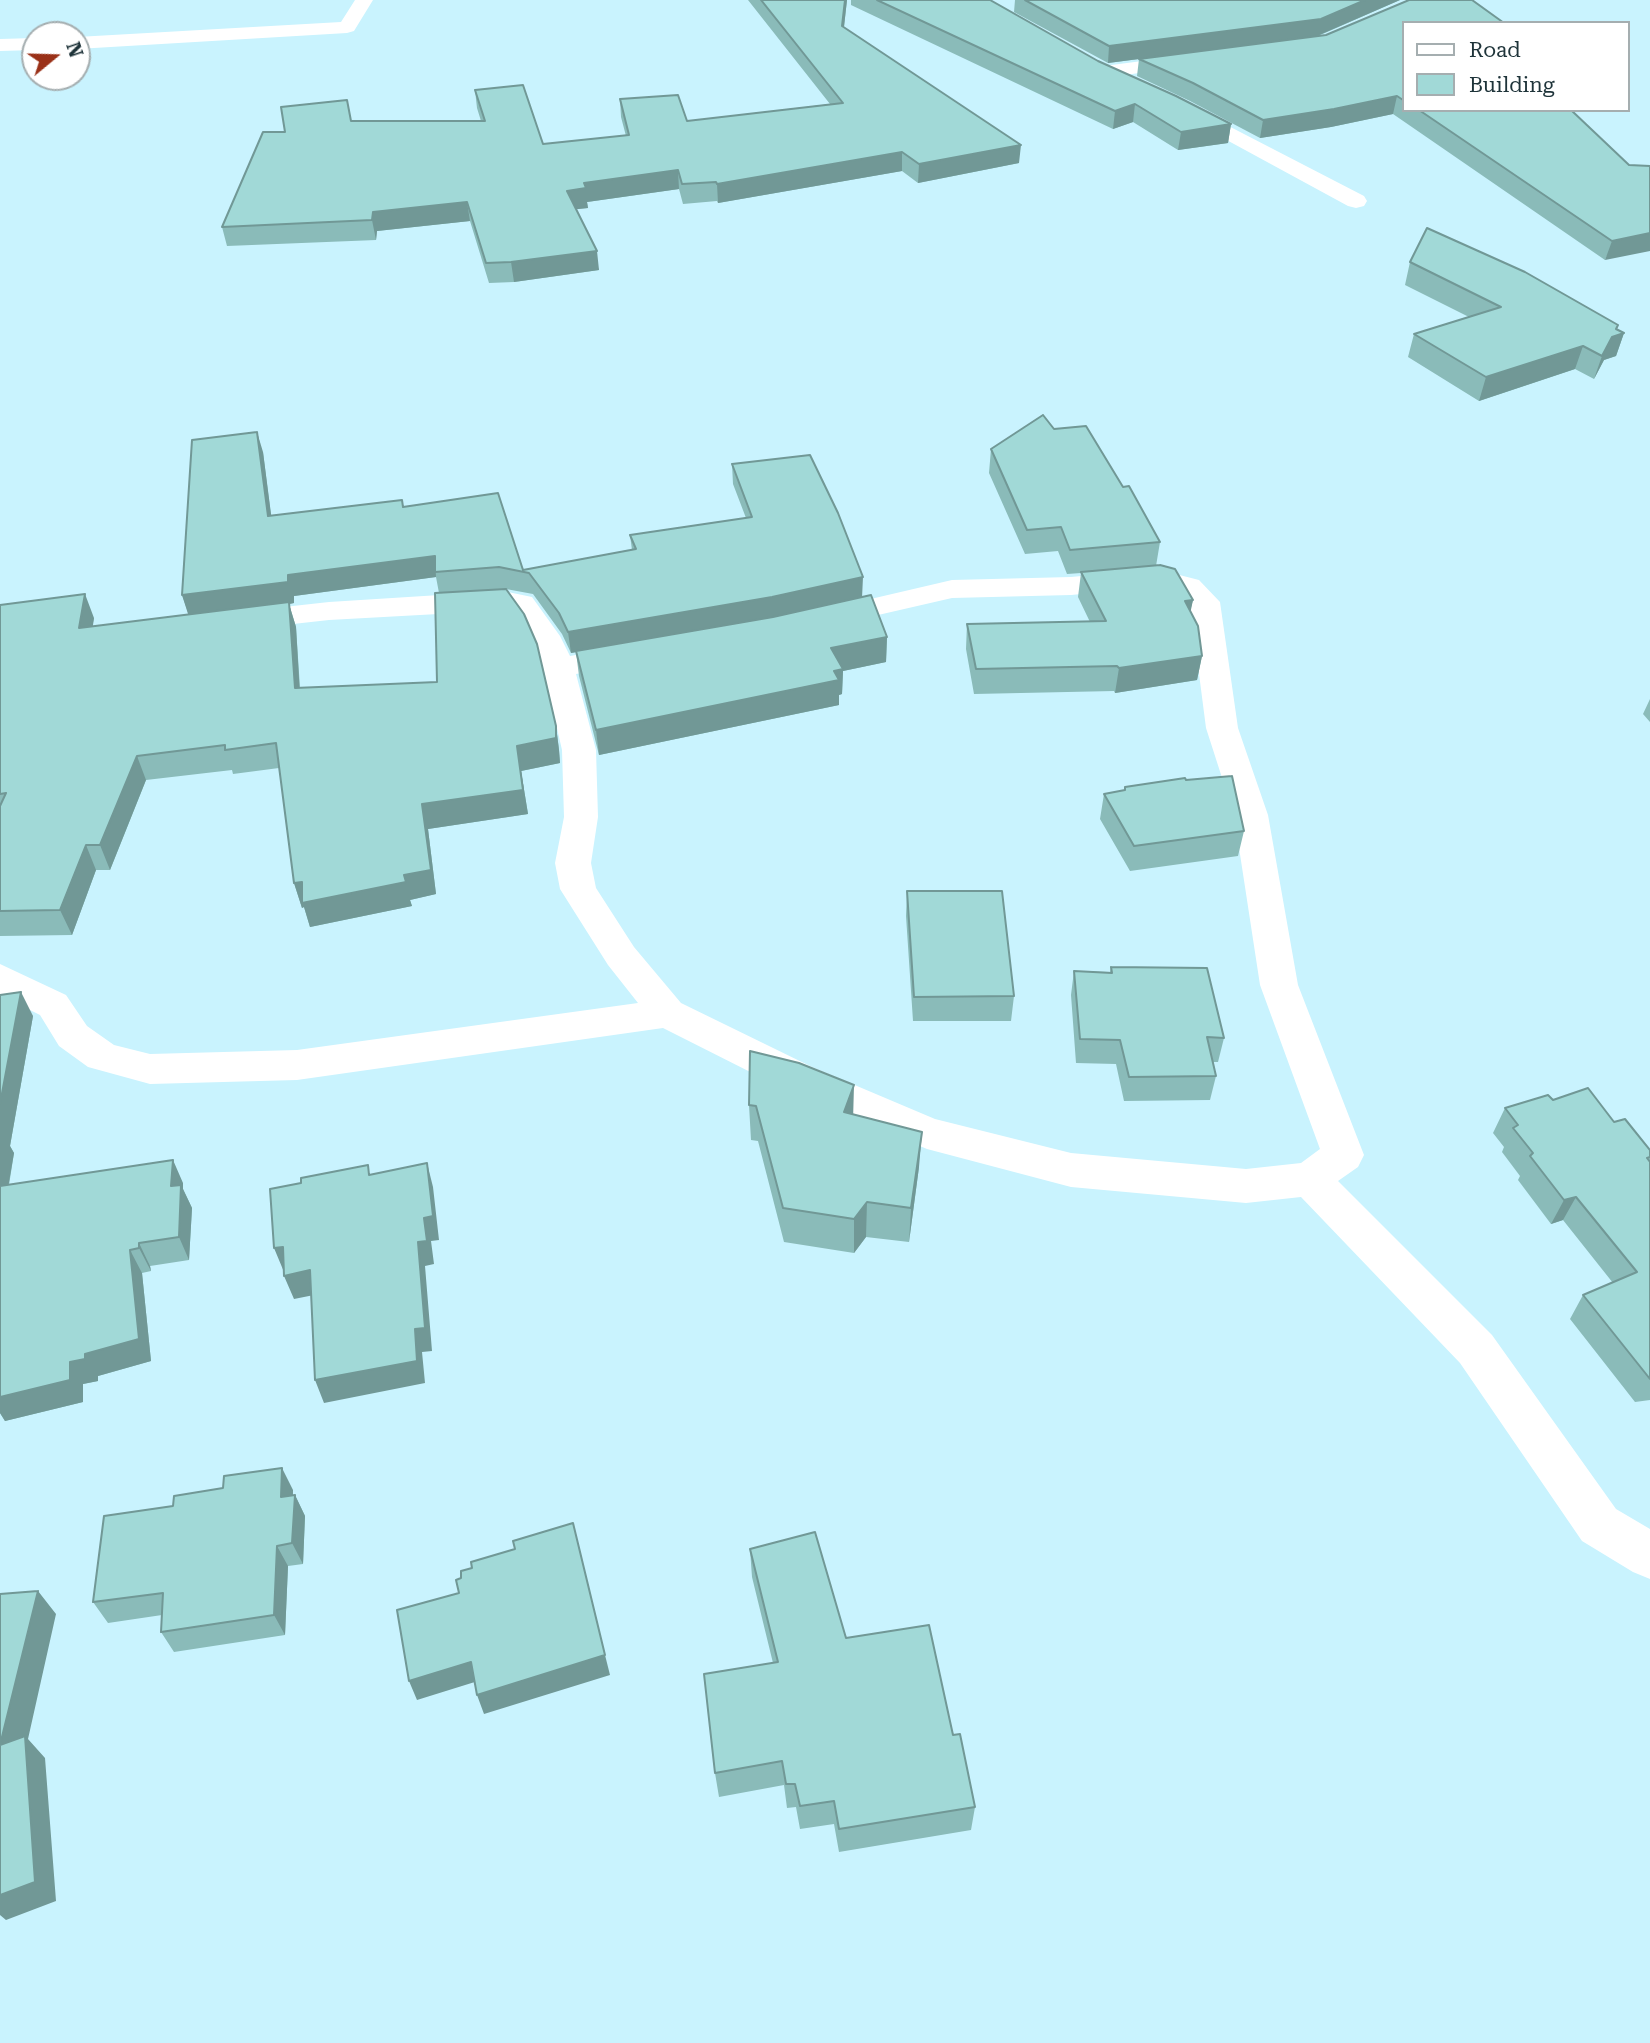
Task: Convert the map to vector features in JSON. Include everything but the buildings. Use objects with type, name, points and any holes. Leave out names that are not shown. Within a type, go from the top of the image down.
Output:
[{"type":"street","points":[[91,42],[347,27],[364,0]]},
{"type":"street","points":[[0,45],[21,44]]},
{"type":"street","points":[[1133,86],[1098,69],[1205,58]]},
{"type":"street","points":[[1170,102],[1356,201]]},
{"type":"street","points":[[208,625],[329,611],[503,600],[521,603],[532,615],[559,667],[579,750],[581,817],[573,863],[578,889],[621,956],[667,1013],[798,1078],[927,1133],[1071,1170],[1246,1186],[1310,1179],[1343,1155],[1279,985],[1251,815],[1223,728],[1205,602],[1188,586],[1156,578],[1071,586],[952,589],[799,624]]},
{"type":"street","points":[[559,667],[666,649]]},
{"type":"street","points":[[0,978],[53,1005],[74,1035],[102,1057],[150,1069],[296,1065],[667,1013]]},
{"type":"street","points":[[1310,1179],[1476,1349],[1599,1525],[1650,1556]]}]
